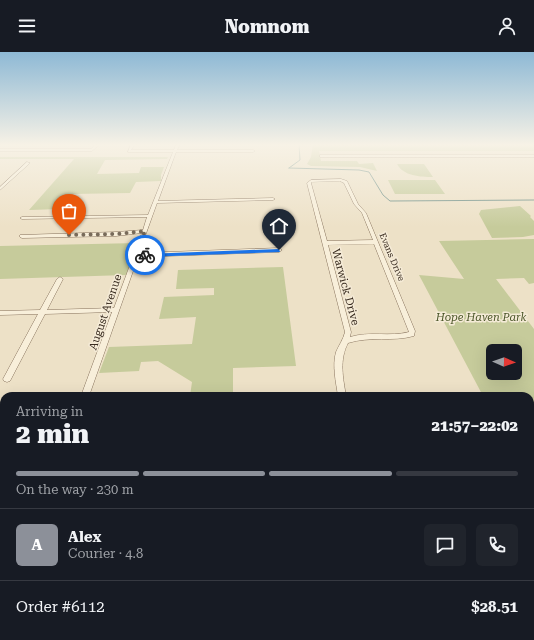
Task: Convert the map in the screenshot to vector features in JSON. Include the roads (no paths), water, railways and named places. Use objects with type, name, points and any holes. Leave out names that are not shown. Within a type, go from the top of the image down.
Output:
[{"type":"street","points":[[0,190],[19,171]]},
{"type":"street","name":"August Avenue","points":[[86,392],[167,171]]},
{"type":"street","name":"Evans Drive","points":[[310,182],[341,180],[346,182],[356,204],[364,213],[412,331],[412,334],[404,336],[370,338],[347,342]]},
{"type":"street","name":"Warwick Drive","points":[[310,182],[348,332],[347,342],[340,351],[338,366],[341,392]]},
{"type":"street","points":[[156,202],[273,199]]},
{"type":"street","points":[[22,218],[151,216]]},
{"type":"street","points":[[22,236],[116,234],[145,231]]},
{"type":"street","points":[[325,243],[375,242]]},
{"type":"street","points":[[136,255],[279,250]]},
{"type":"street","points":[[7,379],[60,279]]},
{"type":"street","points":[[0,313],[116,310]]},
{"type":"waterway","points":[[366,171],[369,172],[383,195],[390,201],[534,200]]},
{"type":"park label","name":"Hope Haven Park","points":[[481,317]]}]
